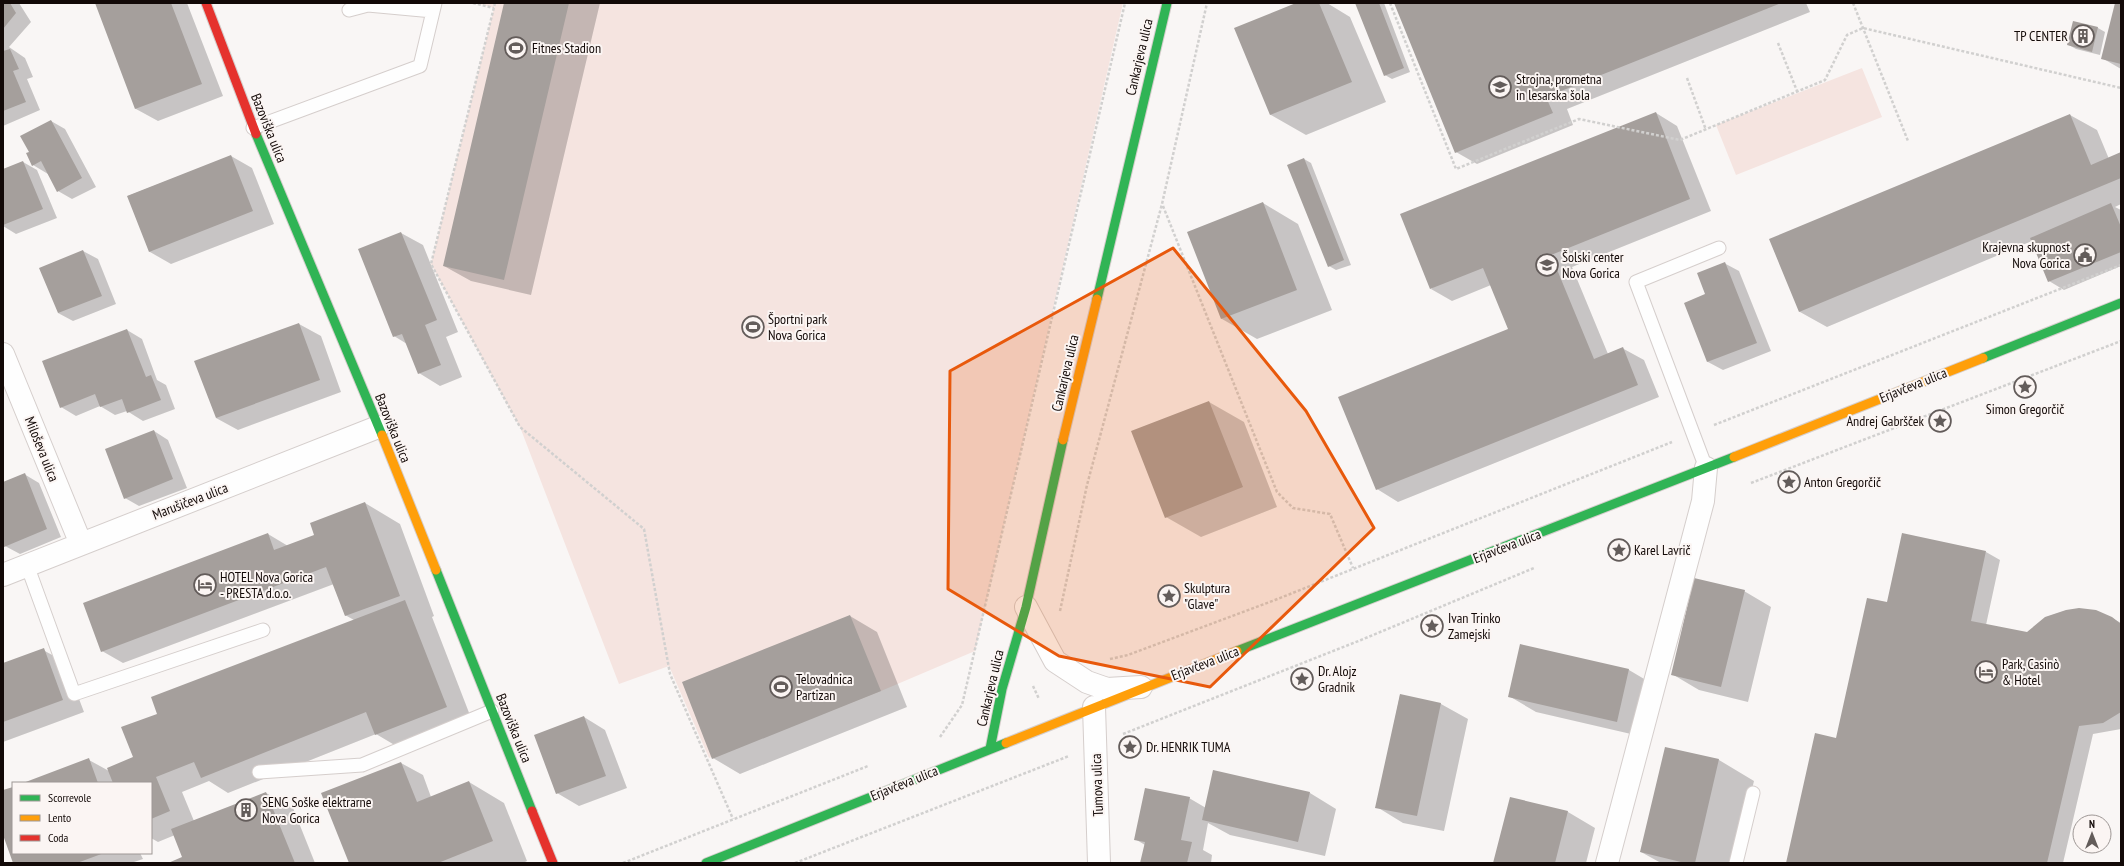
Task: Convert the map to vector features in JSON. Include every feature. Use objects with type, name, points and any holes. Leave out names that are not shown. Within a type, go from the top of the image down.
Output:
[{"type":"street","name":"Bazoviška ulica","points":[[206,3],[253,128],[348,351],[553,863]]},
{"type":"street","name":"Cankarjeva ulica","points":[[990,749],[1005,674],[1026,607],[1057,467],[1167,3]]},
{"type":"street","name":"Erjavčeva ulica","points":[[706,863],[1094,707],[1706,468],[2121,303]]},
{"type":"street","name":"Miloševa ulica","points":[[3,354],[81,544]]},
{"type":"street","name":"Marušičeva ulica","points":[[3,575],[378,427]]},
{"type":"street","points":[[1607,863],[1703,501],[1706,468]]},
{"type":"street","points":[[1026,607],[1054,661],[1087,682],[1107,688],[1145,687]]},
{"type":"street","name":"Tumova ulica","points":[[1094,707],[1099,863]]},
{"type":"lane","points":[[253,128],[420,66],[434,7],[368,5],[349,10]]},
{"type":"lane","points":[[1706,468],[1636,282],[1719,248]]},
{"type":"lane","points":[[27,565],[74,694],[263,630]]},
{"type":"lane","points":[[259,772],[362,765],[492,711]]},
{"type":"lane","points":[[1736,863],[1753,793]]},
{"type":"path","points":[[473,3],[494,8]]},
{"type":"path","points":[[495,3],[431,264],[520,427],[644,529],[670,674],[732,819]]},
{"type":"path","points":[[934,739],[941,737],[962,705],[1125,3]]},
{"type":"path","points":[[1060,617],[1060,605],[1087,485],[1162,204],[1207,3]]},
{"type":"path","points":[[1390,3],[1456,169],[1579,119],[1680,140],[1825,80],[1847,35],[1863,28],[2121,88]]},
{"type":"path","points":[[1853,3],[1908,141]]},
{"type":"path","points":[[1778,43],[1797,91]]},
{"type":"path","points":[[1687,78],[1706,130]]},
{"type":"path","points":[[1162,204],[1277,492],[1293,508],[1330,514],[1353,568]]},
{"type":"path","points":[[1106,660],[1128,655],[1353,568],[2121,265]]},
{"type":"path","points":[[1747,484],[2121,341]]},
{"type":"path","points":[[795,863],[1361,640],[1536,567]]},
{"type":"path","points":[[1033,685],[1039,699]]},
{"type":"path","points":[[623,863],[869,765]]},
{"type":"highlighted area","points":[[1173,248],[1306,411],[1374,528],[1210,687],[1059,656],[948,589],[950,371]]},
{"type":"shaded area","name":"Športni park Nova Gorica","points":[[476,3],[1123,3],[975,651],[881,691],[709,758],[669,666],[619,684],[520,427],[431,264],[494,8]]},
{"type":"shaded area","points":[[1862,68],[1882,117],[1736,175],[1716,125]]},
{"type":"building","points":[[3,3],[10,3],[16,13],[3,29]]},
{"type":"building","points":[[95,3],[171,3],[202,84],[135,109]]},
{"type":"building","points":[[504,3],[569,3],[504,280],[443,266]]},
{"type":"building","points":[[1296,3],[1319,3],[1352,82],[1270,115],[1234,28]]},
{"type":"building","points":[[1355,3],[1379,3],[1404,68],[1384,76]]},
{"type":"building","name":"Strojna, prometna in lesarska šola","points":[[1394,3],[1781,3],[1546,97],[1553,113],[1455,153]]},
{"type":"building","points":[[2115,3],[2121,3],[2121,64],[2101,59]]},
{"type":"building","name":"TP CENTER","points":[[2073,21],[2098,27],[2092,52],[2067,45]]},
{"type":"building","points":[[10,49],[19,69],[13,71],[26,102],[3,111],[3,51]]},
{"type":"building","points":[[1656,112],[1690,199],[1551,255],[1594,359],[1623,347],[1638,385],[1376,490],[1338,397],[1508,329],[1483,268],[1430,289],[1400,214]]},
{"type":"building","points":[[2070,114],[2091,165],[2121,152],[2121,178],[1799,312],[1769,239]]},
{"type":"building","points":[[51,120],[82,178],[57,192],[41,161],[32,166],[26,153],[29,152],[20,136]]},
{"type":"building","points":[[231,155],[253,211],[149,252],[127,196]]},
{"type":"building","points":[[1304,158],[1344,260],[1328,267],[1287,165]]},
{"type":"building","points":[[23,161],[43,209],[3,225],[3,169]]},
{"type":"building","points":[[1263,202],[1297,290],[1221,319],[1187,232]]},
{"type":"building","points":[[2111,203],[2121,227],[2121,252],[2048,282],[2030,238]]},
{"type":"building","points":[[401,232],[437,320],[425,325],[441,365],[418,374],[402,334],[393,337],[358,249]]},
{"type":"building","points":[[83,250],[102,296],[58,313],[39,268]]},
{"type":"building","points":[[1725,262],[1757,343],[1707,362],[1684,303],[1705,294],[1697,273]]},
{"type":"building","points":[[299,323],[320,380],[216,418],[194,361]]},
{"type":"building","points":[[127,329],[146,377],[151,375],[161,400],[127,413],[122,399],[100,407],[95,394],[60,408],[42,361]]},
{"type":"building","points":[[1209,401],[1243,487],[1165,518],[1131,431]]},
{"type":"building","points":[[154,430],[173,479],[124,499],[105,449]]},
{"type":"building","points":[[25,473],[47,529],[4,547],[3,482]]},
{"type":"building","name":"HOTEL Nova Gorica - PRESTA d.o.o.","points":[[365,502],[400,596],[345,616],[326,567],[101,652],[83,603],[268,533],[274,550],[314,535],[310,523]]},
{"type":"building","name":"Park, Casinò & Hotel","points":[[1902,533],[1986,551],[1971,621],[2027,632],[2045,617],[2066,610],[2079,608],[2096,610],[2112,617],[2121,624],[2121,712],[2103,723],[2079,726],[2047,863],[1786,863],[1815,733],[1836,738],[1867,598],[1887,602]]},
{"type":"building","points":[[1694,578],[1745,590],[1721,687],[1671,675]]},
{"type":"building","points":[[405,600],[447,707],[375,735],[366,712],[201,778],[194,762],[156,777],[170,811],[152,819],[152,782],[113,782],[107,768],[133,757],[121,727],[157,714],[151,697]]},
{"type":"building","name":"Telovadnica Partizan","points":[[850,615],[881,691],[712,759],[682,682]]},
{"type":"building","points":[[1520,644],[1629,669],[1617,722],[1508,697]]},
{"type":"building","points":[[44,648],[63,700],[3,722],[3,663]]},
{"type":"building","points":[[1400,694],[1441,703],[1417,816],[1375,808]]},
{"type":"building","points":[[584,716],[606,776],[556,794],[534,735]]},
{"type":"building","points":[[1665,747],[1719,759],[1695,863],[1685,863],[1640,852]]},
{"type":"building","points":[[89,758],[98,782],[26,782]]},
{"type":"building","points":[[401,762],[417,802],[469,781],[493,841],[438,863],[349,863],[321,793]]},
{"type":"building","points":[[1213,770],[1310,792],[1298,842],[1202,820]]},
{"type":"building","points":[[12,787],[12,854],[101,854],[77,863],[13,863],[3,835],[3,790]]},
{"type":"building","points":[[1145,788],[1190,797],[1181,840],[1192,842],[1187,863],[1140,863],[1145,842],[1134,840]]},
{"type":"building","name":"SENG Soške elektrarne Nova Gorica","points":[[266,792],[295,863],[168,863],[182,857],[171,829]]},
{"type":"building","points":[[1510,797],[1568,811],[1555,863],[1493,863]]},
{"type":"traffic: fast","points":[[1097,299],[1167,3]]},
{"type":"traffic: fast","points":[[256,134],[382,435]]},
{"type":"traffic: fast","points":[[1983,358],[2121,303]]},
{"type":"traffic: fast","points":[[990,749],[1002,689],[1026,607],[1063,440]]},
{"type":"traffic: fast","points":[[1237,651],[1734,457]]},
{"type":"traffic: fast","points":[[436,570],[532,811]]},
{"type":"traffic: fast","points":[[706,863],[1006,743]]},
{"type":"traffic: slow","points":[[1063,440],[1097,299]]},
{"type":"traffic: slow","points":[[1734,457],[1983,358]]},
{"type":"traffic: slow","points":[[382,435],[436,570]]},
{"type":"traffic: slow","points":[[1006,743],[1237,651]]},
{"type":"traffic: jam","points":[[206,3],[256,134]]},
{"type":"traffic: jam","points":[[532,811],[553,863]]},
{"type":"place","name":"TP CENTER","points":[[2083,36]]},
{"type":"place","name":"Fitnes Stadion","points":[[516,48]]},
{"type":"place","name":"Strojna, prometna in lesarska šola","points":[[1500,87]]},
{"type":"place","name":"Krajevna skupnost Nova Gorica","points":[[2085,255]]},
{"type":"place","name":"Šolski center Nova Gorica","points":[[1547,265]]},
{"type":"place","name":"Športni park Nova Gorica","points":[[753,327]]},
{"type":"place","name":"Simon Gregorčič","points":[[2025,387]]},
{"type":"place","name":"Andrej Gabršček","points":[[1940,421]]},
{"type":"place","name":"Anton Gregorčič","points":[[1789,482]]},
{"type":"place","name":"Karel Lavrič","points":[[1619,550]]},
{"type":"place","name":"HOTEL Nova Gorica - PRESTA d.o.o.","points":[[205,585]]},
{"type":"place","name":"Skulptura \"Glave\"","points":[[1169,596]]},
{"type":"place","name":"Ivan Trinko Zamejski","points":[[1432,626]]},
{"type":"place","name":"Park, Casinò & Hotel","points":[[1986,672]]},
{"type":"place","name":"Dr. Alojz Gradnik","points":[[1302,679]]},
{"type":"place","name":"Telovadnica Partizan","points":[[781,687]]},
{"type":"place","name":"Dr. HENRIK TUMA","points":[[1130,747]]},
{"type":"place","name":"SENG Soške elektrarne Nova Gorica","points":[[246,810]]}]
